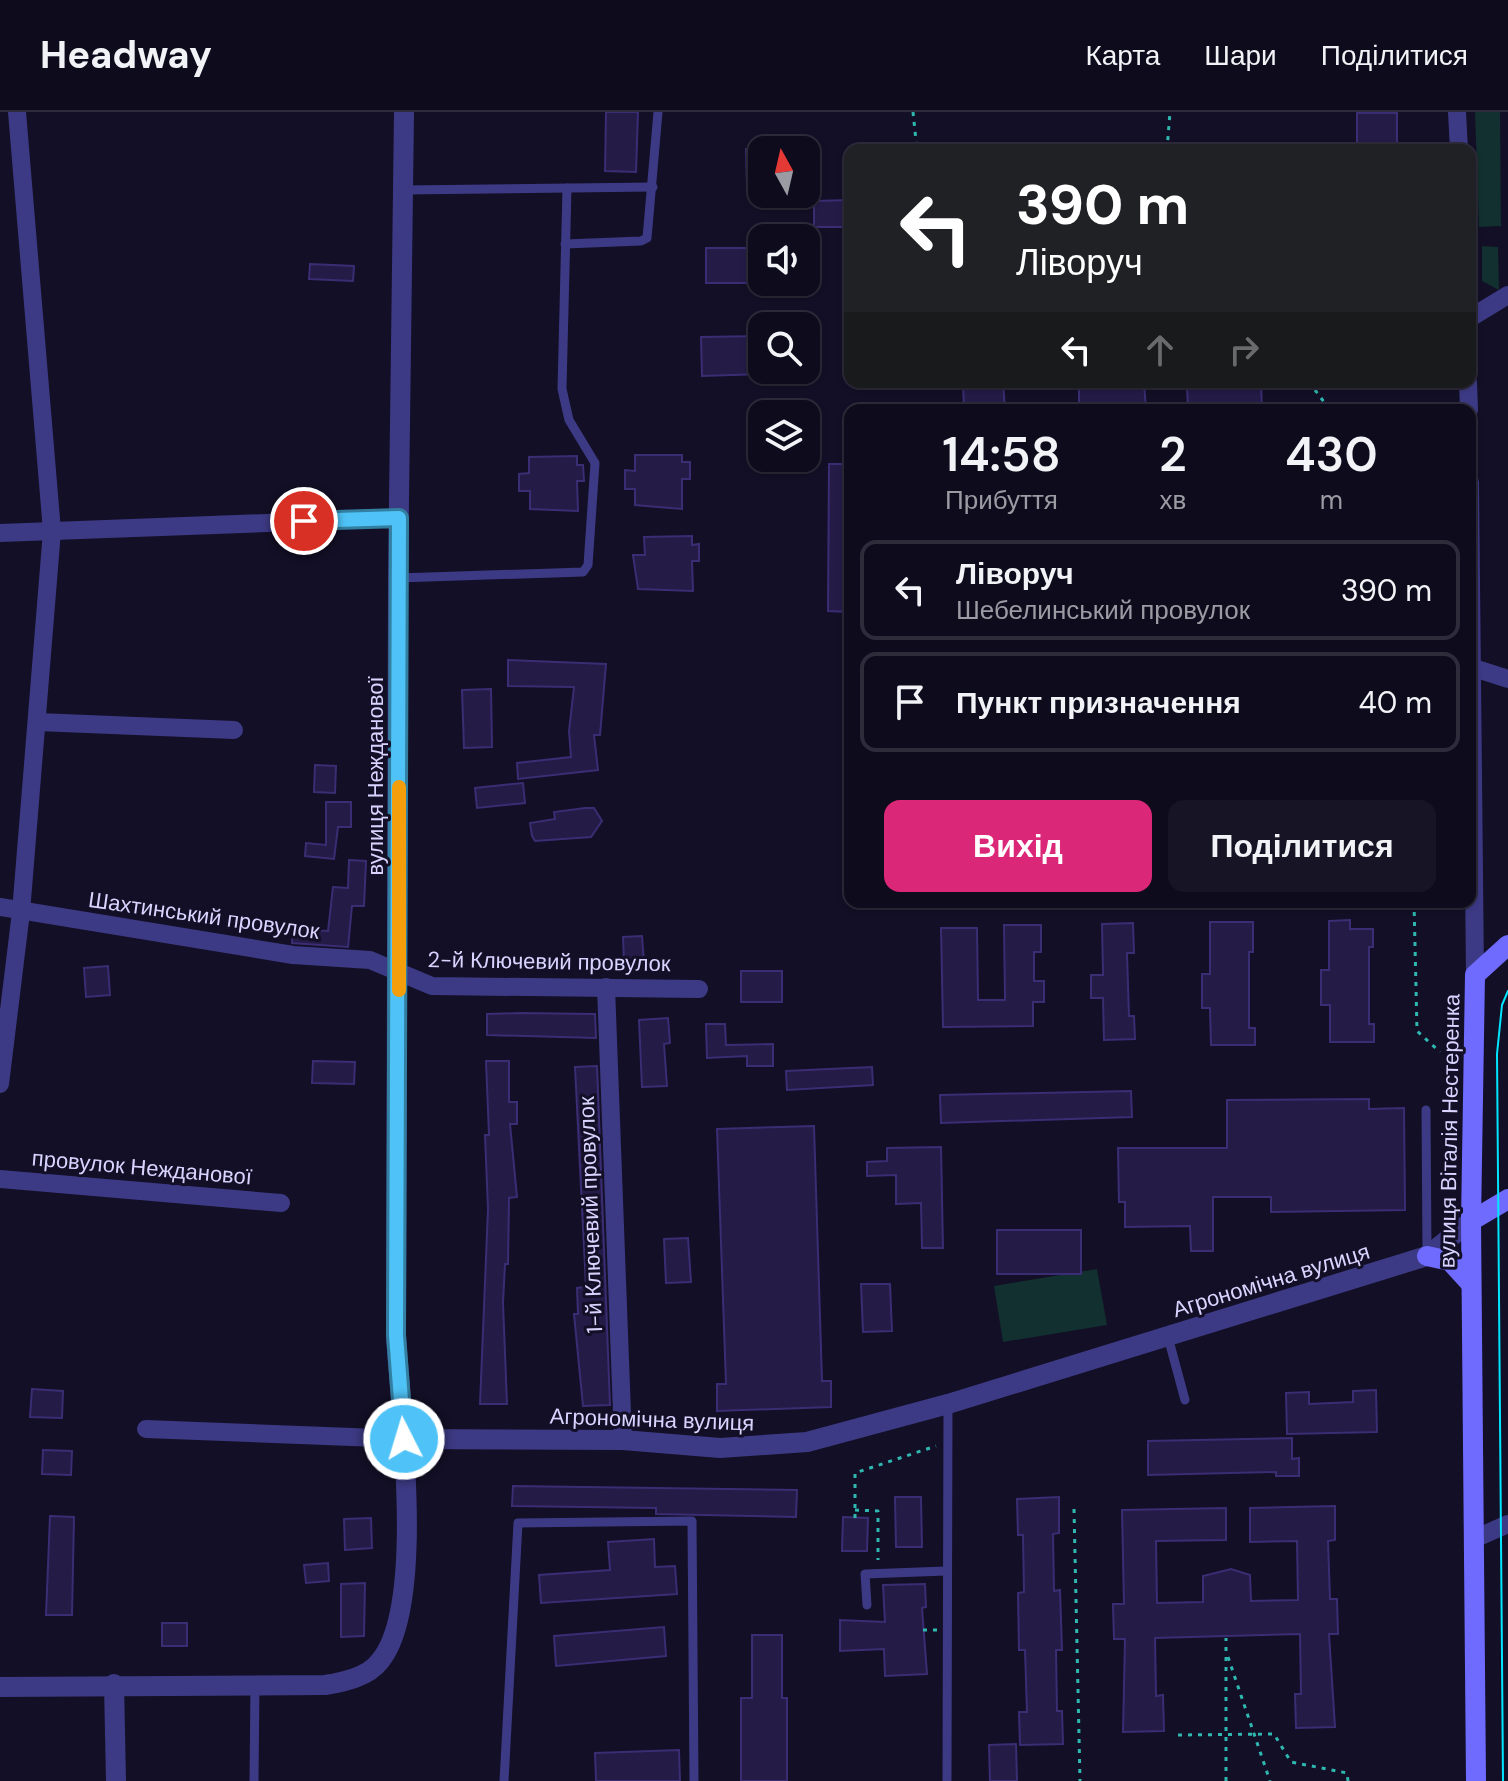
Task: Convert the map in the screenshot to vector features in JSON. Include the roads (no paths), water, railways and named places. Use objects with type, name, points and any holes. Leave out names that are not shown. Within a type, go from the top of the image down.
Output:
[{"type":"main road","points":[[1475,975],[1508,945]]},
{"type":"main road","name":"вулиця Віталія Нестеренка","points":[[1475,975],[1471,1284],[1476,1781]]},
{"type":"main road","points":[[1471,1221],[1508,1199]]},
{"type":"main road","points":[[1427,1256],[1450,1261],[1471,1284]]},
{"type":"street","points":[[0,1084],[21,912],[52,531],[17,112]]},
{"type":"street","name":"вулиця Нежданової","points":[[404,112],[398,578],[396,1335],[404,1439]]},
{"type":"street","points":[[1457,112],[1459,144]]},
{"type":"street","points":[[1476,314],[1508,295]]},
{"type":"street","points":[[0,533],[399,518]]},
{"type":"street","points":[[1476,669],[1508,679]]},
{"type":"street","points":[[38,722],[234,730]]},
{"type":"street","name":"Шахтинський провулок","points":[[0,907],[293,955],[370,960],[399,973]]},
{"type":"street","name":"вулиця Віталія Нестеренка","points":[[1475,908],[1475,975]]},
{"type":"street","name":"2-й Ключевий провулок","points":[[399,973],[432,986],[699,989]]},
{"type":"street","name":"1-й Ключевий провулок","points":[[606,987],[623,1440]]},
{"type":"street","name":"провулок Нежданової","points":[[0,1179],[281,1203]]},
{"type":"street","name":"Агрономічна вулиця","points":[[404,1439],[623,1440],[720,1448],[774,1447],[848,1432],[1427,1256],[1471,1221]]},
{"type":"street","points":[[0,1687],[345,1682],[379,1664],[387,1652],[396,1632],[403,1588],[404,1439],[146,1429]]},
{"type":"street","points":[[1474,1539],[1508,1524]]},
{"type":"street","points":[[114,1684],[116,1781]]},
{"type":"lane","points":[[565,244],[641,241],[647,238],[658,112]]},
{"type":"lane","points":[[403,190],[653,187]]},
{"type":"lane","points":[[398,578],[583,572],[588,565],[595,463],[569,420],[562,389],[567,188]]},
{"type":"lane","points":[[1426,1110],[1427,1256]]},
{"type":"lane","points":[[1168,1337],[1185,1400]]},
{"type":"lane","points":[[947,1781],[948,1404]]},
{"type":"lane","points":[[504,1781],[518,1523],[692,1521],[694,1781]]},
{"type":"lane","points":[[867,1605],[865,1574],[946,1571]]},
{"type":"lane","points":[[254,1781],[255,1684]]},
{"type":"tram line","points":[[1503,1781],[1497,1054],[1502,1005],[1508,991]]}]
